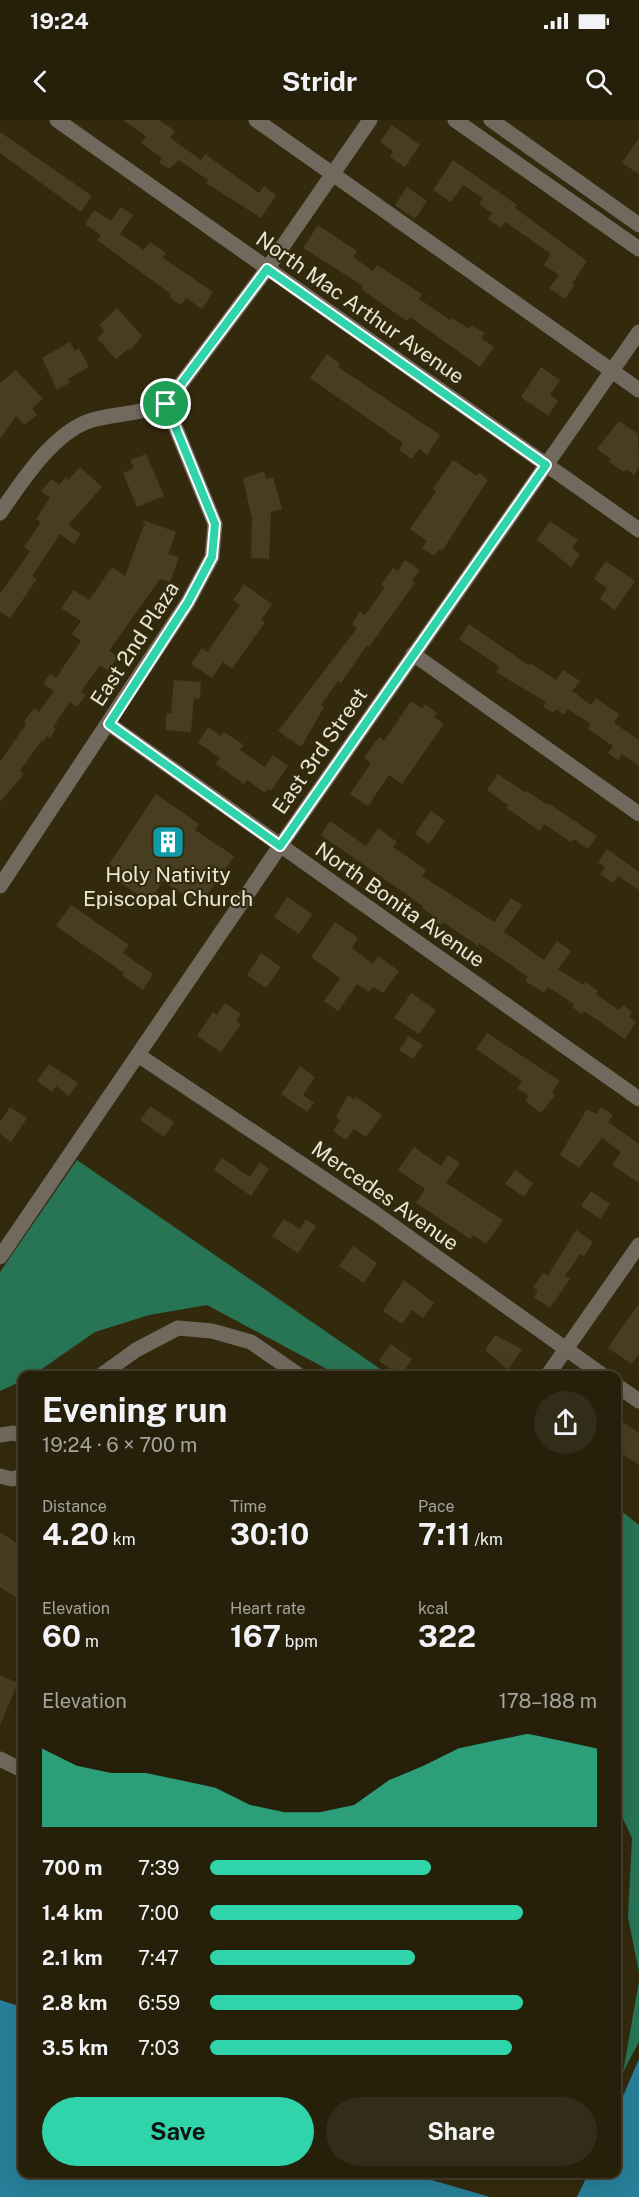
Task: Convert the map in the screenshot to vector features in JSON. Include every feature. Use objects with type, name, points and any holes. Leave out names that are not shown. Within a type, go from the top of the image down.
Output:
[{"type":"street","name":"North Mac Arthur Avenue","points":[[57,120],[639,530]]},
{"type":"street","points":[[256,120],[639,390]]},
{"type":"street","points":[[0,513],[32,467],[73,429],[90,420],[144,412],[166,404],[267,269],[370,120]]},
{"type":"street","points":[[455,120],[639,249]]},
{"type":"street","points":[[491,120],[639,225]]},
{"type":"street","name":"East 3rd Street","points":[[0,1257],[280,846],[639,332]]},
{"type":"street","name":"East 2nd Plaza","points":[[0,886],[188,602],[212,557],[215,524],[166,404]]},
{"type":"street","points":[[413,654],[639,814]]},
{"type":"street","name":"North Bonita Avenue","points":[[109,724],[639,1099]]},
{"type":"street","name":"Mercedes Avenue","points":[[138,1055],[375,1213],[597,1371]]},
{"type":"street","points":[[551,1371],[638,1249]]},
{"type":"street","points":[[107,1371],[136,1350],[178,1328],[212,1331],[251,1342],[293,1371]]},
{"type":"street","points":[[621,1388],[639,1401]]},
{"type":"street","points":[[0,1435],[14,1432],[18,1434]]},
{"type":"street","points":[[0,1476],[12,1479],[18,1477]]},
{"type":"street","points":[[0,1759],[18,1768]]},
{"type":"green space","points":[[77,1160],[383,1371],[331,1371],[207,1305],[149,1315],[95,1332],[39,1371],[18,1371],[18,1383],[0,1391],[0,1272]]},
{"type":"green space","points":[[621,1511],[639,1525],[639,1973],[628,1917],[632,1838],[621,1815]]},
{"type":"green space","points":[[639,1981],[639,2042],[623,2072]]},
{"type":"water","points":[[0,2000],[18,2006],[18,2178],[425,2178],[490,2197],[0,2197]]},
{"type":"water","points":[[639,2059],[639,2197],[577,2197],[586,2178],[621,2178],[621,2101]]},
{"type":"building","points":[[123,120],[159,120],[175,131],[170,138],[201,160],[205,154],[259,193],[264,186],[276,195],[261,218],[206,183],[208,180],[179,160],[169,169],[159,163],[162,158],[141,143],[146,136]]},
{"type":"building","points":[[392,125],[420,145],[405,167],[390,157],[393,151],[380,142]]},
{"type":"building","points":[[0,132],[92,196],[81,212],[0,153]]},
{"type":"building","points":[[639,138],[639,174],[622,163]]},
{"type":"building","points":[[453,160],[517,205],[515,208],[587,261],[565,299],[549,288],[559,275],[544,265],[551,254],[505,222],[501,228],[488,219],[492,213],[479,204],[483,198],[463,185],[451,202],[433,190]]},
{"type":"building","points":[[407,187],[427,201],[415,219],[395,205]]},
{"type":"building","points":[[121,207],[133,215],[120,234],[144,250],[150,242],[166,253],[163,258],[213,292],[202,309],[186,298],[181,305],[169,297],[171,294],[97,240],[101,235],[85,224],[94,210],[111,221]]},
{"type":"building","points":[[318,225],[357,251],[353,257],[373,271],[377,265],[422,294],[419,299],[450,320],[452,318],[469,329],[472,325],[485,333],[481,338],[494,347],[480,367],[410,317],[407,321],[361,289],[363,286],[303,248]]},
{"type":"building","points":[[117,308],[142,336],[130,351],[128,349],[116,359],[97,338],[104,331],[99,325]]},
{"type":"building","points":[[70,342],[75,351],[79,348],[89,367],[68,379],[70,382],[57,390],[42,358]]},
{"type":"building","points":[[327,354],[340,364],[338,367],[440,435],[427,455],[419,449],[412,459],[399,450],[403,443],[310,378]]},
{"type":"building","points":[[541,367],[560,380],[550,395],[558,401],[548,416],[521,397]]},
{"type":"building","points":[[16,370],[43,399],[32,408],[37,415],[24,425],[16,416],[0,439],[0,383]]},
{"type":"building","points":[[619,421],[638,434],[639,467],[634,475],[626,469],[624,472],[609,462],[611,459],[597,449]]},
{"type":"building","points":[[146,454],[164,496],[137,507],[123,473],[134,468],[130,460]]},
{"type":"building","points":[[453,460],[477,476],[479,473],[488,480],[442,551],[439,549],[434,556],[422,548],[427,541],[410,529],[436,492],[433,489]]},
{"type":"building","points":[[80,467],[102,487],[68,525],[81,534],[74,544],[60,534],[32,576],[37,579],[10,618],[0,612],[0,594],[30,551],[24,547],[41,522],[36,519],[50,498],[41,491],[52,479],[59,485],[66,477],[68,480]]},
{"type":"building","points":[[264,471],[266,479],[273,477],[282,509],[271,512],[269,559],[251,558],[252,519],[243,479]]},
{"type":"building","points":[[143,520],[176,532],[168,554],[179,557],[170,582],[160,579],[109,651],[118,657],[108,671],[100,665],[81,692],[86,695],[77,707],[70,702],[53,727],[56,729],[50,738],[47,736],[43,742],[41,741],[20,771],[24,774],[0,802],[0,762],[34,708],[39,712],[54,691],[43,684],[50,674],[56,678],[81,641],[72,634],[81,621],[61,608],[74,590],[89,600],[112,567],[125,576],[144,525],[146,527]]},
{"type":"building","points":[[550,521],[578,540],[572,548],[580,554],[571,567],[537,540]]},
{"type":"building","points":[[405,560],[420,570],[412,581],[415,583],[369,647],[367,645],[341,683],[338,681],[321,705],[324,707],[301,747],[278,731],[357,628],[352,624],[360,611],[365,615],[385,587],[381,585],[393,568],[398,571]]},
{"type":"building","points":[[606,561],[635,581],[615,610],[600,599],[607,588],[594,579]]},
{"type":"building","points":[[244,584],[272,604],[261,620],[265,622],[232,669],[223,662],[212,678],[191,664],[202,648],[207,652],[240,605],[233,600]]},
{"type":"building","points":[[469,624],[528,665],[530,663],[556,680],[563,670],[580,681],[572,691],[591,705],[596,698],[619,714],[614,723],[639,740],[639,766],[622,754],[618,760],[608,753],[613,746],[588,729],[591,724],[568,709],[564,715],[556,709],[553,713],[543,707],[546,702],[496,672],[500,667],[459,639]]},
{"type":"building","points":[[174,680],[201,682],[200,699],[194,698],[191,732],[165,730],[167,713],[171,713]]},
{"type":"building","points":[[411,701],[422,709],[425,704],[437,713],[434,717],[444,724],[402,784],[389,775],[368,806],[350,794],[371,763],[364,758],[379,737],[384,741]]},
{"type":"building","points":[[208,727],[221,736],[224,732],[244,745],[240,750],[265,767],[273,755],[288,766],[271,791],[267,789],[265,793],[247,780],[244,784],[216,764],[220,758],[198,743]]},
{"type":"building","points":[[498,774],[526,793],[527,791],[547,805],[548,803],[597,836],[588,849],[574,839],[571,842],[544,824],[540,831],[506,808],[508,805],[487,790]]},
{"type":"building","name":"Holy Nativity Episcopal Church","points":[[156,794],[199,824],[195,830],[234,856],[200,906],[163,881],[149,902],[119,882],[125,874],[109,864]]},
{"type":"building","points":[[431,811],[445,821],[429,844],[415,834]]},
{"type":"building","points":[[330,821],[366,846],[378,828],[397,842],[393,847],[426,870],[422,876],[494,922],[511,898],[522,905],[504,932],[544,960],[557,941],[571,951],[558,969],[583,985],[585,982],[598,991],[596,994],[619,1010],[623,1005],[632,1012],[629,1017],[636,1022],[625,1039],[584,1011],[582,1014],[572,1007],[574,1004],[548,987],[544,993],[525,981],[528,977],[479,943],[478,946],[443,922],[441,925],[431,919],[433,916],[422,908],[423,906],[321,835]]},
{"type":"building","points":[[607,849],[639,872],[639,890],[618,876],[613,883],[600,874],[605,867],[598,862]]},
{"type":"building","points":[[287,897],[312,914],[299,934],[274,917]]},
{"type":"building","points":[[71,905],[129,945],[123,953],[153,974],[143,990],[122,975],[124,973],[56,926]]},
{"type":"building","points":[[335,922],[358,938],[352,948],[373,964],[378,956],[399,971],[383,993],[373,987],[369,992],[357,984],[338,1011],[324,1001],[340,978],[311,957]]},
{"type":"building","points":[[261,953],[281,967],[266,988],[247,975]]},
{"type":"building","points":[[411,993],[436,1010],[419,1034],[394,1018]]},
{"type":"building","points":[[225,1003],[241,1014],[236,1021],[241,1024],[221,1052],[197,1036],[213,1012],[217,1015]]},
{"type":"building","points":[[487,1033],[560,1081],[552,1092],[555,1095],[541,1113],[525,1101],[529,1096],[517,1088],[522,1081],[476,1049]]},
{"type":"building","points":[[409,1036],[423,1045],[413,1059],[399,1050]]},
{"type":"building","points":[[49,1064],[78,1083],[69,1096],[56,1086],[52,1092],[37,1081]]},
{"type":"building","points":[[300,1066],[315,1077],[303,1095],[314,1103],[307,1112],[281,1094]]},
{"type":"building","points":[[348,1095],[354,1100],[356,1097],[382,1115],[366,1137],[354,1129],[346,1140],[333,1131],[340,1120],[336,1117]]},
{"type":"building","points":[[150,1106],[174,1122],[164,1137],[140,1120]]},
{"type":"building","points":[[10,1107],[27,1118],[11,1142],[0,1134],[0,1122]]},
{"type":"building","points":[[601,1107],[613,1115],[608,1122],[639,1144],[639,1183],[612,1165],[621,1152],[602,1138],[579,1168],[560,1155],[587,1109],[596,1114]]},
{"type":"building","points":[[414,1147],[441,1166],[448,1155],[460,1163],[446,1183],[503,1220],[486,1244],[473,1235],[470,1239],[416,1203],[425,1189],[398,1170]]},
{"type":"building","points":[[222,1158],[250,1177],[260,1162],[269,1169],[251,1196],[214,1170]]},
{"type":"building","points":[[515,1170],[533,1183],[524,1197],[505,1184]]},
{"type":"building","points":[[591,1191],[610,1204],[600,1219],[581,1206]]},
{"type":"building","points":[[284,1219],[300,1229],[306,1219],[316,1226],[298,1253],[272,1236]]},
{"type":"building","points":[[576,1230],[593,1242],[584,1256],[580,1254],[565,1276],[570,1279],[550,1308],[534,1297],[538,1290],[533,1287],[543,1273],[548,1276]]},
{"type":"building","points":[[353,1246],[377,1263],[364,1283],[339,1266]]},
{"type":"building","points":[[404,1280],[434,1303],[423,1318],[412,1310],[402,1324],[383,1311]]},
{"type":"building","points":[[639,1303],[639,1354],[632,1364],[608,1348]]},
{"type":"building","points":[[495,1335],[522,1349],[508,1370],[485,1350]]},
{"type":"building","points":[[391,1344],[412,1359],[404,1371],[394,1371],[379,1361]]},
{"type":"building","points":[[621,1422],[639,1433],[639,1465],[621,1453]]},
{"type":"building","points":[[0,1532],[18,1544],[16,1553],[18,1555],[18,1599],[0,1587]]},
{"type":"building","points":[[0,1675],[18,1683],[0,1725]]},
{"type":"place","name":"Holy Nativity Episcopal Church","points":[[168,842]]},
{"type":"route","points":[[267,269],[546,465],[280,846],[109,724],[188,602],[212,557],[215,524],[166,404],[267,269]]}]
